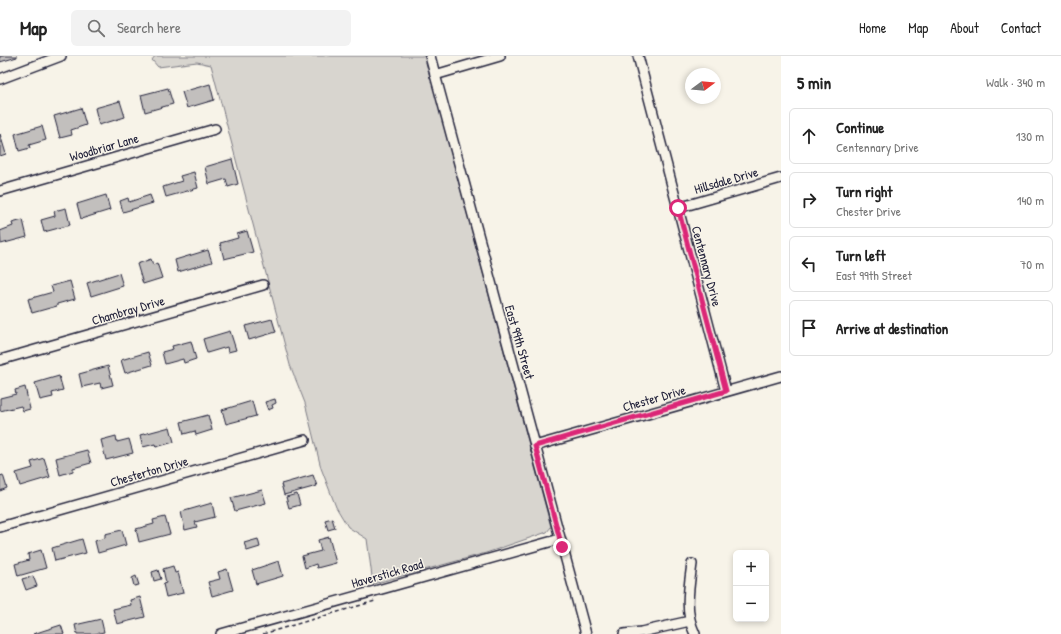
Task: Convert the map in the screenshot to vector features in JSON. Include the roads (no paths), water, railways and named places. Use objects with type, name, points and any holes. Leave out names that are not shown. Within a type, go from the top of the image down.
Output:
[{"type":"street","points":[[0,79],[61,56]]},
{"type":"street","name":"East 99th Street","points":[[430,56],[586,634]]},
{"type":"street","points":[[435,74],[500,56]]},
{"type":"street","name":"Centennary Drive","points":[[638,56],[726,391]]},
{"type":"street","name":"Woodbriar Lane","points":[[0,191],[215,129]]},
{"type":"street","name":"Hillsdale Drive","points":[[678,208],[781,178]]},
{"type":"street","name":"Chambray Drive","points":[[0,360],[263,285]]},
{"type":"street","name":"Chester Drive","points":[[535,446],[781,376]]},
{"type":"street","name":"Chesterton Drive","points":[[0,527],[305,440]]},
{"type":"street","name":"Haverstick Road","points":[[221,634],[560,539]]},
{"type":"street","points":[[692,564],[688,599],[690,621],[695,634]]},
{"type":"street","points":[[624,634],[642,632],[690,621]]}]
